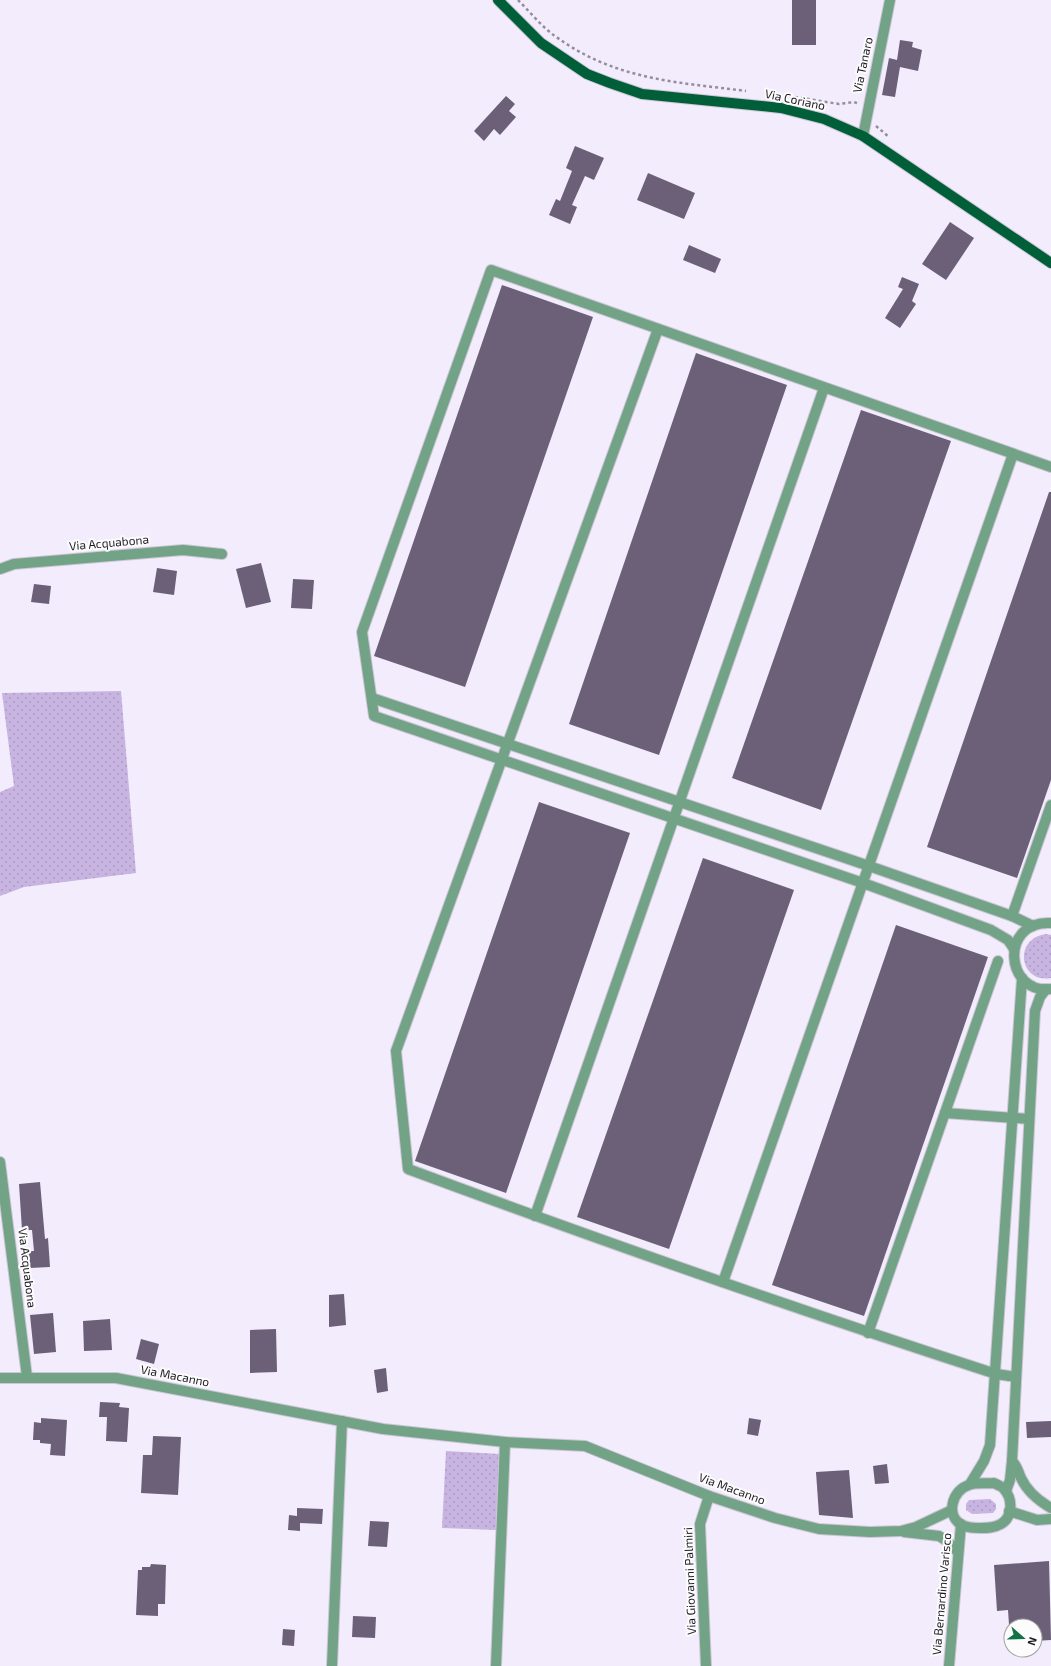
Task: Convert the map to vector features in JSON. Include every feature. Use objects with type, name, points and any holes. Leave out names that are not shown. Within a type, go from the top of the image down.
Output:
[{"type":"main road","name":"Via Coriano","points":[[498,0],[541,43],[588,74],[610,83],[642,94],[781,108],[824,119],[863,136],[1051,263]]},
{"type":"street","name":"Via Tanaro","points":[[863,136],[890,0]]},
{"type":"street","points":[[1014,949],[1008,940],[991,930],[863,883],[374,716],[362,632],[490,270],[1051,467]]},
{"type":"street","points":[[658,329],[396,1050],[408,1169],[535,1216],[868,1333],[996,1374],[1016,1377]]},
{"type":"street","points":[[535,1216],[824,388]]},
{"type":"street","points":[[724,1282],[1013,454]]},
{"type":"street","name":"Via Acquabona","points":[[0,569],[14,564],[183,550],[222,554]]},
{"type":"street","points":[[372,698],[869,866],[1012,916],[1033,926]]},
{"type":"street","points":[[1012,916],[1051,805]]},
{"type":"street","points":[[1049,989],[1030,984],[1022,978],[1016,969],[1014,949],[1018,939],[1025,931],[1033,926],[1043,923],[1051,923]]},
{"type":"street","points":[[868,1333],[998,961]]},
{"type":"street","points":[[970,1484],[994,1483],[1006,1491],[1011,1505],[1008,1516],[1002,1523],[994,1527],[970,1528],[961,1524],[955,1518],[952,1510],[954,1499],[960,1490],[970,1484],[984,1461],[990,1445],[1022,978]]},
{"type":"street","points":[[1006,1491],[1010,1480],[1012,1461],[1035,1011],[1040,997],[1049,989]]},
{"type":"street","points":[[944,1113],[1029,1119]]},
{"type":"street","name":"Via Acquabona","points":[[0,1162],[27,1377]]},
{"type":"street","name":"Via Macanno","points":[[0,1378],[116,1378],[383,1429],[505,1442],[585,1446],[709,1496],[775,1518],[819,1529],[870,1532],[901,1530],[916,1527],[952,1510]]},
{"type":"street","points":[[332,1666],[342,1421]]},
{"type":"street","points":[[496,1666],[505,1442]]},
{"type":"street","points":[[1012,1461],[1017,1466],[1021,1478],[1029,1491],[1051,1508]]},
{"type":"street","name":"Via Giovanni Palmiri","points":[[706,1666],[700,1524],[709,1496]]},
{"type":"street","points":[[1009,1511],[1037,1520],[1051,1519]]},
{"type":"street","name":"Via Bernardino Varisco","points":[[949,1666],[961,1524]]},
{"type":"street","points":[[901,1530],[908,1534],[939,1536],[947,1541],[958,1552]]},
{"type":"shaded area","points":[[121,691],[136,873],[24,887],[0,896],[0,792],[14,786],[2,693]]},
{"type":"shaded area","points":[[1046,934],[1051,935],[1051,978],[1040,978],[1032,974],[1027,968],[1024,960],[1024,952],[1028,944],[1035,938]]},
{"type":"shaded area","points":[[446,1451],[500,1454],[496,1530],[442,1528]]},
{"type":"shaded area","points":[[990,1499],[996,1504],[996,1509],[993,1513],[972,1514],[966,1510],[966,1504],[969,1500]]},
{"type":"building","points":[[792,0],[816,0],[816,45],[792,45]]},
{"type":"building","points":[[900,40],[913,42],[912,47],[922,50],[918,71],[900,67],[895,97],[882,95],[889,58],[897,60]]},
{"type":"building","points":[[506,96],[515,104],[509,111],[516,117],[500,135],[494,129],[484,141],[474,131]]},
{"type":"building","points":[[575,146],[604,158],[594,180],[585,176],[572,205],[577,207],[570,224],[549,215],[556,199],[560,201],[572,171],[566,168]]},
{"type":"building","points":[[648,173],[695,193],[684,219],[637,200]]},
{"type":"building","points":[[950,222],[974,238],[946,280],[922,264]]},
{"type":"building","points":[[689,245],[721,259],[715,273],[683,260]]},
{"type":"building","points":[[902,277],[919,284],[912,301],[916,304],[900,328],[885,318],[903,289],[898,287]]},
{"type":"building","points":[[502,285],[593,317],[465,687],[374,656]]},
{"type":"building","points":[[696,353],[787,385],[659,755],[569,724]]},
{"type":"building","points":[[861,410],[951,441],[821,810],[732,778]]},
{"type":"building","points":[[1049,492],[1051,492],[1051,780],[1017,878],[927,847]]},
{"type":"building","points":[[261,563],[271,602],[246,608],[236,569]]},
{"type":"building","points":[[157,568],[177,571],[174,595],[153,592]]},
{"type":"building","points":[[293,579],[314,580],[312,609],[291,608]]},
{"type":"building","points":[[34,584],[51,586],[49,604],[31,602]]},
{"type":"building","points":[[539,802],[630,833],[506,1193],[415,1161]]},
{"type":"building","points":[[703,858],[794,890],[669,1249],[577,1217]]},
{"type":"building","points":[[896,925],[988,957],[864,1316],[772,1285]]},
{"type":"building","points":[[40,1182],[45,1239],[48,1238],[50,1267],[30,1268],[28,1251],[34,1251],[32,1230],[22,1230],[19,1184]]},
{"type":"building","points":[[344,1294],[346,1325],[329,1327],[329,1295]]},
{"type":"building","points":[[53,1313],[56,1352],[34,1354],[30,1315]]},
{"type":"building","points":[[110,1319],[112,1350],[84,1351],[83,1321]]},
{"type":"building","points":[[276,1329],[277,1372],[250,1373],[250,1330]]},
{"type":"building","points":[[141,1339],[159,1344],[154,1364],[136,1359]]},
{"type":"building","points":[[386,1368],[388,1391],[377,1393],[374,1370]]},
{"type":"building","points":[[100,1402],[120,1403],[119,1407],[129,1408],[127,1442],[106,1441],[107,1417],[99,1417]]},
{"type":"building","points":[[41,1418],[67,1420],[65,1456],[50,1455],[51,1444],[40,1443],[40,1440],[33,1440],[34,1422],[41,1423]]},
{"type":"building","points":[[749,1418],[761,1420],[758,1436],[747,1434]]},
{"type":"building","points":[[1051,1421],[1051,1437],[1027,1438],[1026,1422]]},
{"type":"building","points":[[153,1436],[181,1437],[178,1495],[141,1493],[143,1455],[152,1455]]},
{"type":"building","points":[[887,1464],[889,1483],[875,1484],[873,1466]]},
{"type":"building","points":[[849,1470],[853,1518],[819,1515],[816,1472]]},
{"type":"building","points":[[297,1508],[323,1509],[322,1524],[300,1523],[300,1531],[288,1530],[289,1515],[297,1516]]},
{"type":"building","points":[[370,1521],[389,1522],[387,1547],[368,1546]]},
{"type":"building","points":[[1049,1561],[1051,1640],[1043,1640],[1043,1618],[1009,1618],[1008,1610],[997,1611],[994,1565]]},
{"type":"building","points":[[151,1564],[166,1565],[165,1604],[158,1604],[158,1616],[136,1615],[138,1570],[142,1570],[142,1567],[150,1567]]},
{"type":"building","points":[[353,1616],[376,1617],[375,1638],[352,1637]]},
{"type":"building","points":[[283,1629],[295,1630],[294,1646],[282,1645]]}]
